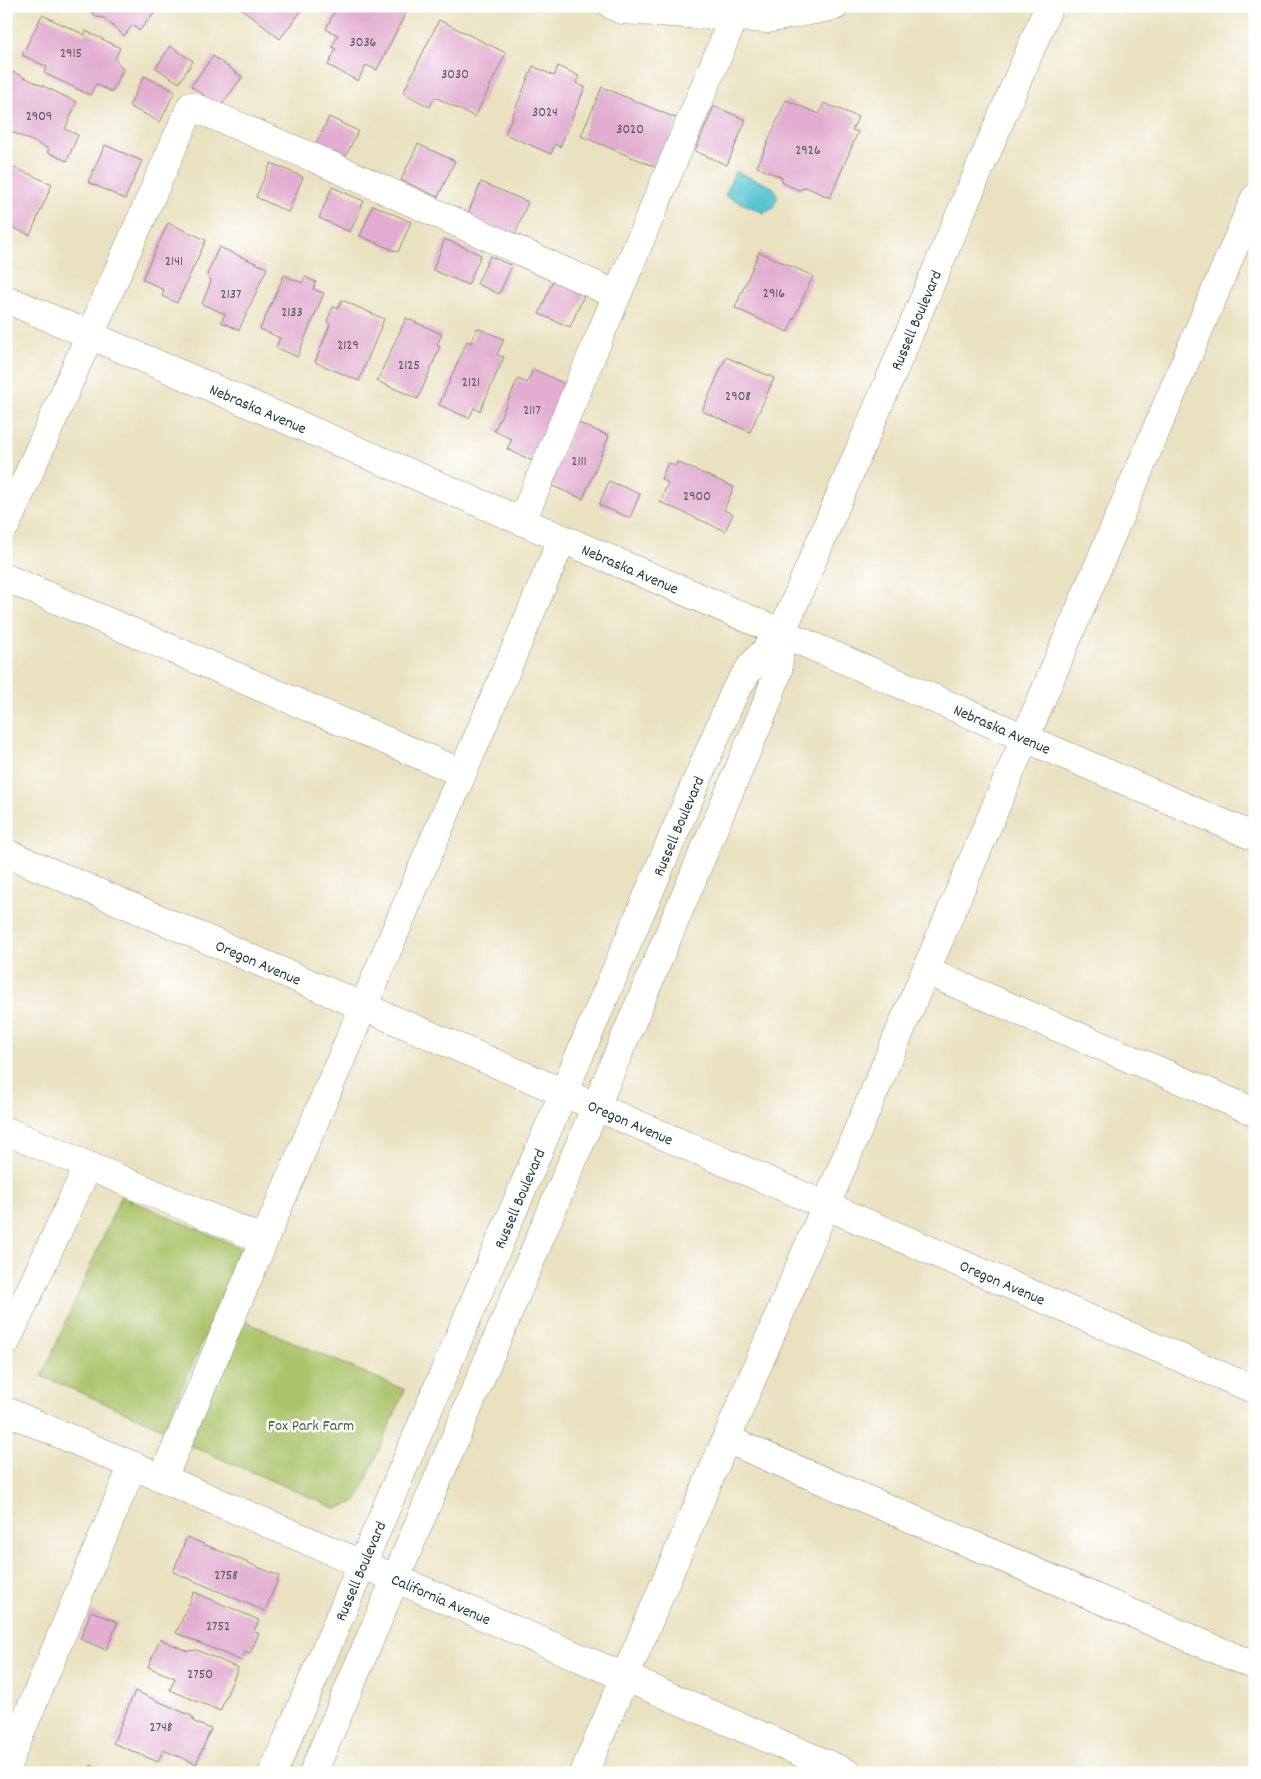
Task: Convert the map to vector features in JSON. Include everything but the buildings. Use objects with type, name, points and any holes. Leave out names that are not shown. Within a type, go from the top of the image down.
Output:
[{"type":"street","points":[[613,6],[622,10],[767,19],[835,6]]},
{"type":"street","name":"Russell Boulevard","points":[[313,1773],[767,703],[778,671],[781,634],[1049,6]]},
{"type":"street","points":[[522,521],[734,17]]},
{"type":"street","points":[[6,525],[191,106],[314,158],[617,295]]},
{"type":"street","points":[[584,1773],[1255,198]]},
{"type":"street","name":"Nebraska Avenue","points":[[6,299],[1255,837]]},
{"type":"street","points":[[163,1478],[562,539]]},
{"type":"street","points":[[6,578],[462,773]]},
{"type":"street","name":"Russell Boulevard","points":[[273,1773],[735,691],[752,665],[781,634]]},
{"type":"street","name":"Oregon Avenue","points":[[6,853],[1255,1390]]},
{"type":"street","points":[[926,971],[1255,1112]]},
{"type":"street","points":[[6,1131],[264,1240]]},
{"type":"street","points":[[6,1342],[88,1166]]},
{"type":"street","name":"California Avenue","points":[[6,1411],[848,1773]]},
{"type":"street","points":[[726,1440],[1255,1666]]},
{"type":"street","points":[[6,1768],[133,1465]]},
{"type":"green space","points":[[121,1196],[243,1249],[164,1429],[42,1376]]},
{"type":"green space","name":"Fox Park Farm","points":[[242,1320],[405,1390],[357,1501],[337,1509],[189,1445]]},
{"type":"water","points":[[735,171],[773,187],[778,197],[773,208],[764,213],[725,196]]}]
